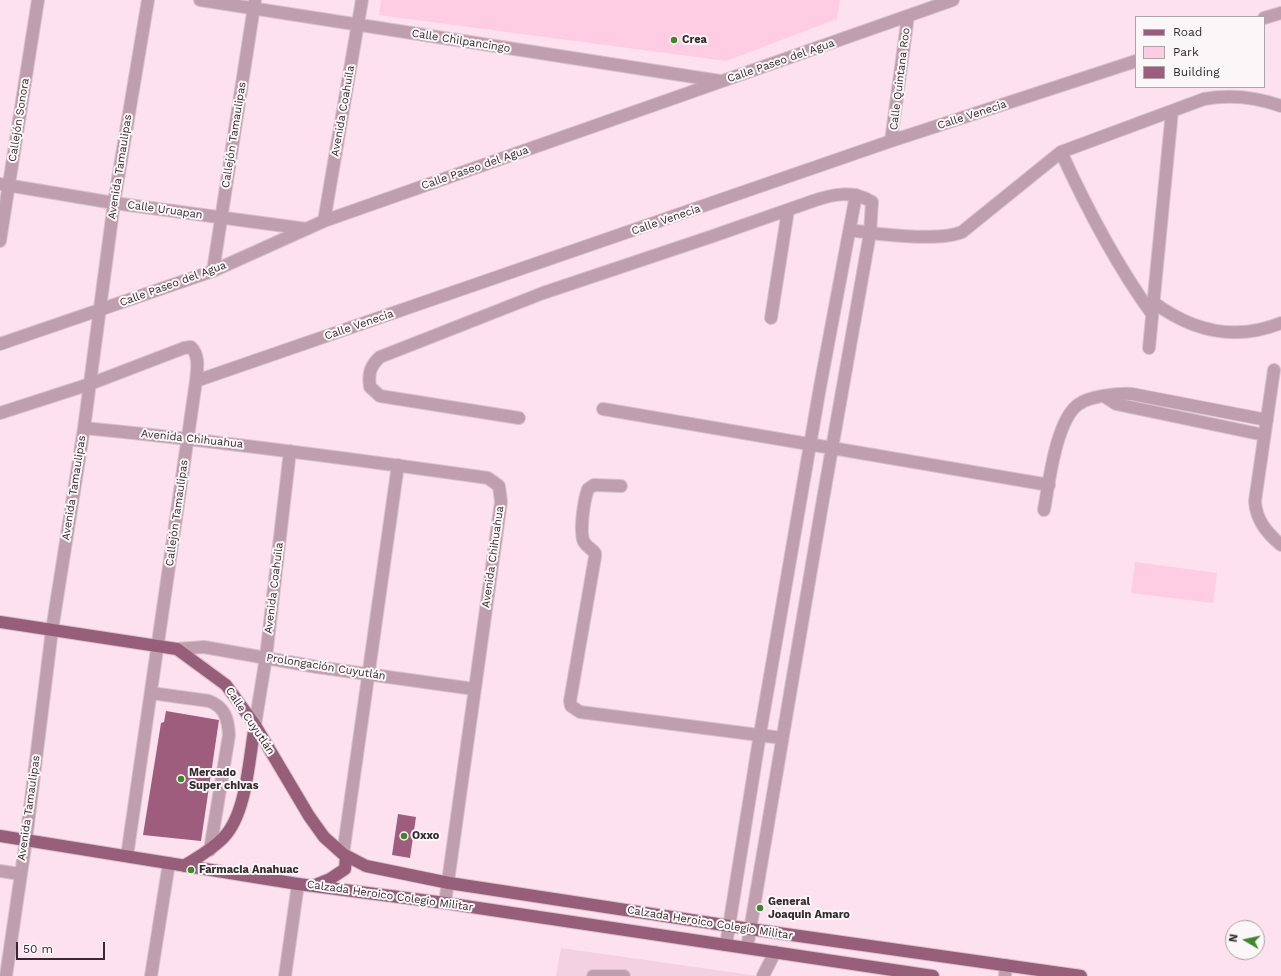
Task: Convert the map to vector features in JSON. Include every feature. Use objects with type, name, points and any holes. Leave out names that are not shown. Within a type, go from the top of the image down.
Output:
[{"type":"main road","name":"Calle Cuyutlán","points":[[0,622],[177,649],[226,685],[255,725],[309,816],[324,837],[344,855]]},
{"type":"main road","points":[[184,866],[210,850],[225,836],[236,820],[242,801],[255,725]]},
{"type":"main road","name":"Calzada Heroico Colegio Militar","points":[[0,836],[298,884],[445,903],[933,976]]},
{"type":"main road","name":"Calzada Heroico Colegio Militar","points":[[344,855],[366,866],[449,883],[750,929],[1006,971],[1081,976]]},
{"type":"main road","points":[[313,886],[341,874],[347,863],[344,855]]},
{"type":"street","name":"Callejón Sonora","points":[[0,241],[5,184],[38,0]]},
{"type":"street","name":"Avenida Tamaulipas","points":[[6,976],[26,840],[52,630],[84,428],[114,203],[148,0]]},
{"type":"street","name":"Calle Chilpancingo","points":[[200,0],[255,4],[358,25],[722,82]]},
{"type":"street","name":"Avenida Coahuila","points":[[324,221],[362,0]]},
{"type":"street","name":"Calle Paseo del Agua","points":[[0,344],[213,271],[324,221],[953,0]]},
{"type":"street","name":"Callejón Tamaulipas","points":[[213,271],[255,4]]},
{"type":"street","points":[[1265,18],[1281,13]]},
{"type":"street","name":"Calle Quintana Roo","points":[[892,141],[908,16]]},
{"type":"street","name":"Calle Venecia","points":[[196,381],[892,141],[1135,60]]},
{"type":"street","points":[[850,230],[870,233],[948,236],[957,234],[1061,152],[1204,99],[1220,96],[1240,96],[1281,106]]},
{"type":"street","points":[[1149,348],[1172,111]]},
{"type":"street","points":[[1061,152],[1086,207],[1107,247],[1128,282],[1153,308],[1170,314],[1189,324],[1209,330],[1230,332],[1250,331],[1281,323]]},
{"type":"street","name":"Calle Uruapan","points":[[5,184],[114,203],[307,229]]},
{"type":"street","points":[[519,418],[380,396],[370,387],[368,375],[373,363],[380,357],[543,293],[829,195],[843,193],[856,195],[872,202],[870,233],[831,449],[747,948]]},
{"type":"street","points":[[726,944],[760,734],[820,387],[856,195]]},
{"type":"street","points":[[771,318],[788,210]]},
{"type":"street","name":"Callejón Tamaulipas","points":[[0,413],[90,384],[184,348],[191,348],[196,352],[196,381],[127,856]]},
{"type":"street","points":[[1274,370],[1255,501],[1256,510],[1267,532],[1281,545]]},
{"type":"street","points":[[820,387],[842,391]]},
{"type":"street","points":[[1044,510],[1061,429],[1068,414],[1079,403],[1112,394],[1132,394],[1267,420]]},
{"type":"street","points":[[1104,396],[1111,401],[1123,405],[1264,436]]},
{"type":"street","points":[[603,409],[1049,485]]},
{"type":"street","name":"Avenida Chihuahua","points":[[84,428],[188,438],[398,465],[488,478],[499,486],[501,502],[445,903]]},
{"type":"street","name":"Avenida Coahuila","points":[[255,725],[266,657],[290,451]]},
{"type":"street","points":[[344,855],[398,465]]},
{"type":"street","points":[[620,486],[594,485],[588,489],[586,495],[582,533],[586,546],[595,553],[570,701],[571,706],[580,712],[782,738]]},
{"type":"street","points":[[801,502],[822,505]]},
{"type":"street","points":[[788,575],[809,578]]},
{"type":"street","name":"Prolongación Cuyutlán","points":[[177,649],[204,647],[368,674],[474,689]]},
{"type":"street","points":[[772,668],[793,673]]},
{"type":"street","points":[[151,693],[209,701],[218,704],[229,722],[229,735],[210,850]]},
{"type":"street","points":[[151,976],[169,863]]},
{"type":"street","points":[[0,871],[20,874]]},
{"type":"street","points":[[285,976],[298,884]]},
{"type":"street","points":[[735,885],[756,888]]},
{"type":"street","points":[[763,976],[775,952]]},
{"type":"street","points":[[593,976],[624,976]]},
{"type":"shaded area","points":[[561,948],[758,976],[556,976]]},
{"type":"green space","name":"Crea","points":[[381,0],[840,0],[837,19],[726,61],[379,15]]},
{"type":"green space","points":[[1135,562],[1217,573],[1213,603],[1131,593]]},
{"type":"building","name":"Mercado Super chivas","points":[[166,711],[219,720],[201,841],[143,835],[161,723],[164,722]]},
{"type":"building","name":"Oxxo","points":[[398,814],[416,817],[410,858],[392,855]]},
{"type":"place","name":"Crea","points":[[674,40]]},
{"type":"place","name":"Mercado Super chivas","points":[[181,779]]},
{"type":"place","name":"Oxxo","points":[[404,836]]},
{"type":"place","name":"Farmacia Anahuac","points":[[191,870]]},
{"type":"place","name":"General Joaquin Amaro","points":[[760,908]]}]
